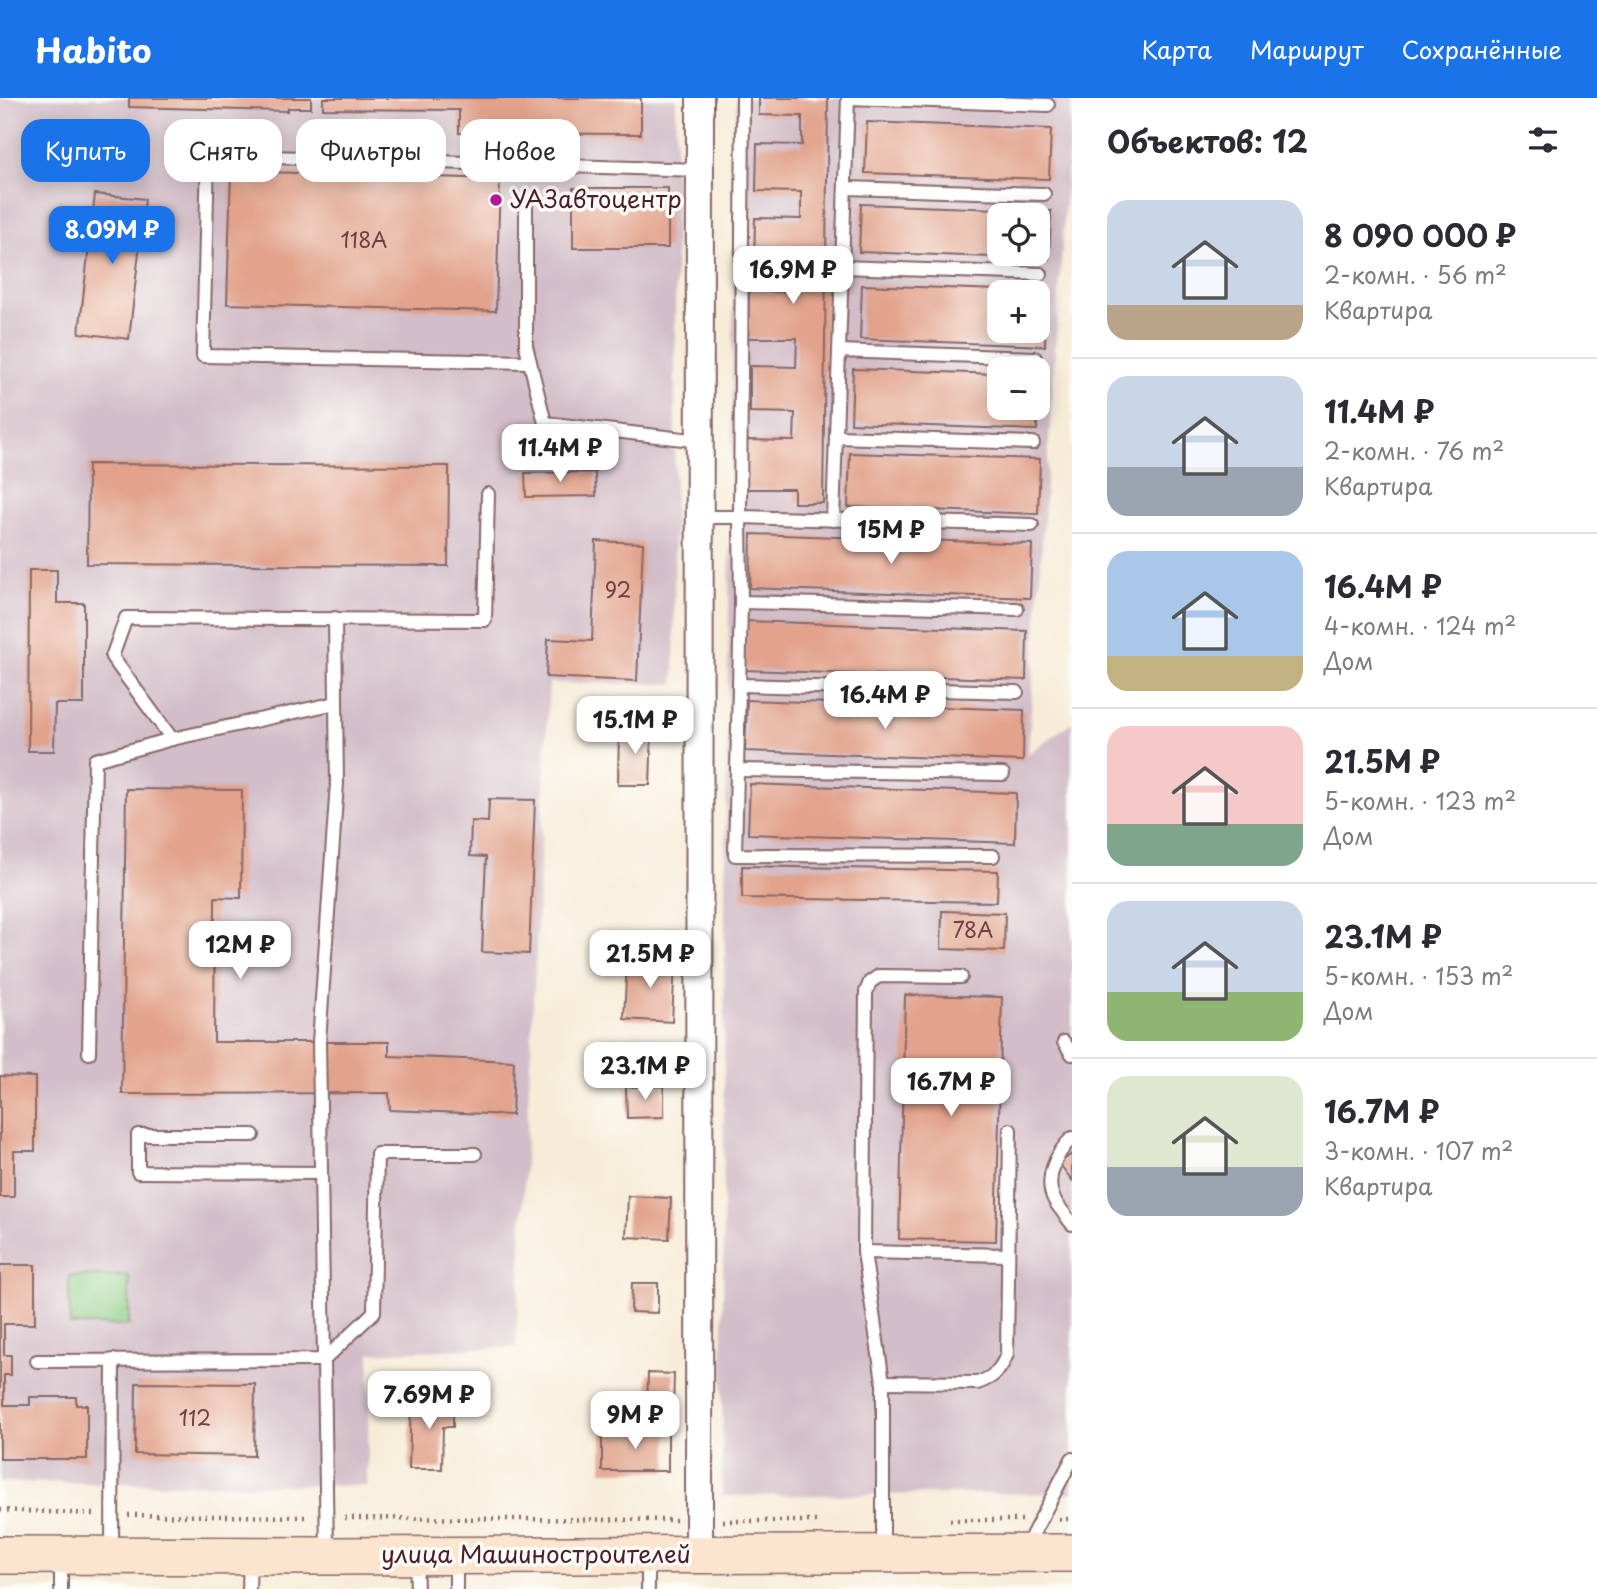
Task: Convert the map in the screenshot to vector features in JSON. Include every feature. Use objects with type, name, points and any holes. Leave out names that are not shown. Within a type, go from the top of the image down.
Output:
[{"type":"main road","name":"улица Машиностроителей","points":[[0,1555],[61,1572],[112,1556],[250,1572],[327,1556],[417,1572],[648,1572],[699,1537],[884,1553],[1072,1553]]},
{"type":"street","points":[[699,1537],[700,98]]},
{"type":"lane","points":[[743,98],[741,602],[735,855],[993,856]]},
{"type":"lane","points":[[833,520],[848,98],[1048,105]]},
{"type":"lane","points":[[530,362],[203,356],[208,155],[701,170]]},
{"type":"lane","points":[[845,188],[1044,194]]},
{"type":"lane","points":[[526,201],[526,346],[545,423],[701,441]]},
{"type":"lane","points":[[842,267],[1041,274]]},
{"type":"lane","points":[[839,351],[1007,357]]},
{"type":"lane","points":[[836,437],[1032,443]]},
{"type":"lane","points":[[172,739],[112,657],[125,618],[485,620],[488,494]]},
{"type":"lane","points":[[701,517],[1032,525]]},
{"type":"lane","points":[[741,602],[1017,609]]},
{"type":"lane","points":[[327,1556],[319,1042],[337,783],[335,618]]},
{"type":"lane","points":[[739,685],[1017,692]]},
{"type":"lane","points":[[89,1053],[95,760],[172,739],[336,703]]},
{"type":"lane","points":[[737,770],[1003,774]]},
{"type":"lane","points":[[884,1553],[884,1382],[864,1252],[867,986],[873,978],[879,976],[961,977]]},
{"type":"lane","points":[[1064,1042],[1072,1054]]},
{"type":"lane","points":[[884,1382],[977,1383],[988,1380],[997,1373],[1007,1354],[1010,1130]]},
{"type":"lane","points":[[253,1135],[138,1135],[138,1172],[321,1174]]},
{"type":"lane","points":[[1072,1138],[1057,1157],[1051,1188],[1054,1199],[1072,1224]]},
{"type":"lane","points":[[37,1361],[324,1360],[374,1312],[377,1154],[475,1154]]},
{"type":"lane","points":[[864,1252],[1008,1255]]},
{"type":"lane","points":[[112,1556],[113,1360]]},
{"type":"lane","points":[[1022,1553],[1072,1460]]},
{"type":"path","points":[[0,1510],[112,1515],[326,1517],[699,1537]]},
{"type":"shaded area","points":[[0,98],[676,98],[674,684],[549,683],[516,1347],[370,1353],[367,1486],[0,1482]]},
{"type":"shaded area","points":[[736,98],[1072,98],[1028,754],[1072,722],[1072,1493],[722,1496],[725,892]]},
{"type":"green space","points":[[69,1276],[129,1276],[129,1325],[70,1325]]},
{"type":"building","points":[[129,98],[311,98],[311,108],[288,108],[288,111],[129,107]]},
{"type":"building","points":[[323,98],[641,98],[641,134],[580,134],[580,119],[460,119],[459,133],[459,110],[323,109]]},
{"type":"building","points":[[759,98],[828,98],[823,503],[794,503],[794,489],[746,489],[746,440],[794,441],[795,413],[750,412],[750,366],[796,367],[797,338],[748,338],[749,291],[799,292],[800,265],[754,264],[755,218],[801,219],[801,192],[756,191],[757,144],[802,145],[802,116],[759,115]]},
{"type":"building","points":[[867,122],[1051,129],[1049,179],[865,173]]},
{"type":"building","points":[[282,173],[296,173],[296,182],[446,182],[446,177],[460,178],[460,182],[500,182],[496,311],[227,304],[231,182],[282,182]]},
{"type":"building","points":[[573,188],[668,188],[668,248],[573,248]]},
{"type":"building","points":[[95,194],[145,199],[129,339],[79,333]]},
{"type":"building","points":[[861,204],[987,209],[987,257],[859,252]]},
{"type":"building","points":[[862,285],[987,290],[987,343],[1045,343],[1045,346],[860,339]]},
{"type":"building","points":[[853,369],[987,374],[987,420],[1037,420],[1037,430],[851,423]]},
{"type":"building","points":[[850,453],[1040,459],[1038,514],[848,507]]},
{"type":"building","points":[[88,464],[449,466],[448,566],[87,564]]},
{"type":"building","points":[[595,472],[596,496],[526,497],[525,473]]},
{"type":"building","points":[[751,534],[1032,544],[1030,598],[750,588]]},
{"type":"building","points":[[596,541],[643,543],[637,681],[546,677],[548,639],[592,641]]},
{"type":"building","points":[[29,570],[57,570],[57,603],[84,603],[84,704],[55,704],[54,751],[28,751]]},
{"type":"building","points":[[747,621],[1027,631],[1026,680],[745,670]]},
{"type":"building","points":[[747,700],[1024,710],[1023,761],[745,751]]},
{"type":"building","points":[[619,727],[652,727],[650,785],[618,785]]},
{"type":"building","points":[[750,784],[1016,793],[1015,843],[748,834]]},
{"type":"building","points":[[126,789],[242,790],[241,898],[215,897],[214,1042],[389,1042],[389,1056],[514,1061],[512,1115],[390,1110],[389,1093],[122,1094]]},
{"type":"building","points":[[489,799],[535,800],[529,954],[482,952],[486,857],[470,856],[471,821],[488,822]]},
{"type":"building","points":[[742,866],[998,871],[997,902],[742,898]]},
{"type":"building","points":[[942,911],[1005,913],[1004,951],[941,949]]},
{"type":"building","points":[[627,959],[675,961],[672,1022],[624,1019]]},
{"type":"building","points":[[905,995],[1002,997],[996,1241],[899,1239]]},
{"type":"building","points":[[0,1076],[35,1077],[35,1151],[14,1151],[14,1197],[0,1197]]},
{"type":"building","points":[[664,1086],[664,1117],[627,1118],[626,1087]]},
{"type":"building","points":[[1072,1154],[1072,1180],[1059,1163]]},
{"type":"building","points":[[628,1196],[671,1198],[669,1239],[626,1237]]},
{"type":"building","points":[[0,1265],[35,1265],[35,1324],[4,1324],[4,1355],[11,1355],[11,1375],[4,1375],[4,1405],[30,1405],[30,1397],[76,1397],[76,1405],[87,1405],[87,1459],[0,1459]]},
{"type":"building","points":[[632,1283],[658,1283],[658,1313],[631,1312]]},
{"type":"building","points":[[648,1373],[674,1374],[673,1411],[647,1411]]},
{"type":"building","points":[[136,1383],[255,1384],[254,1456],[135,1454]]},
{"type":"building","points":[[411,1397],[453,1398],[453,1427],[443,1427],[442,1469],[409,1469]]},
{"type":"building","points":[[602,1431],[668,1431],[668,1471],[602,1471]]},
{"type":"place","name":"УАЗавтоцентр","points":[[496,200]]}]
